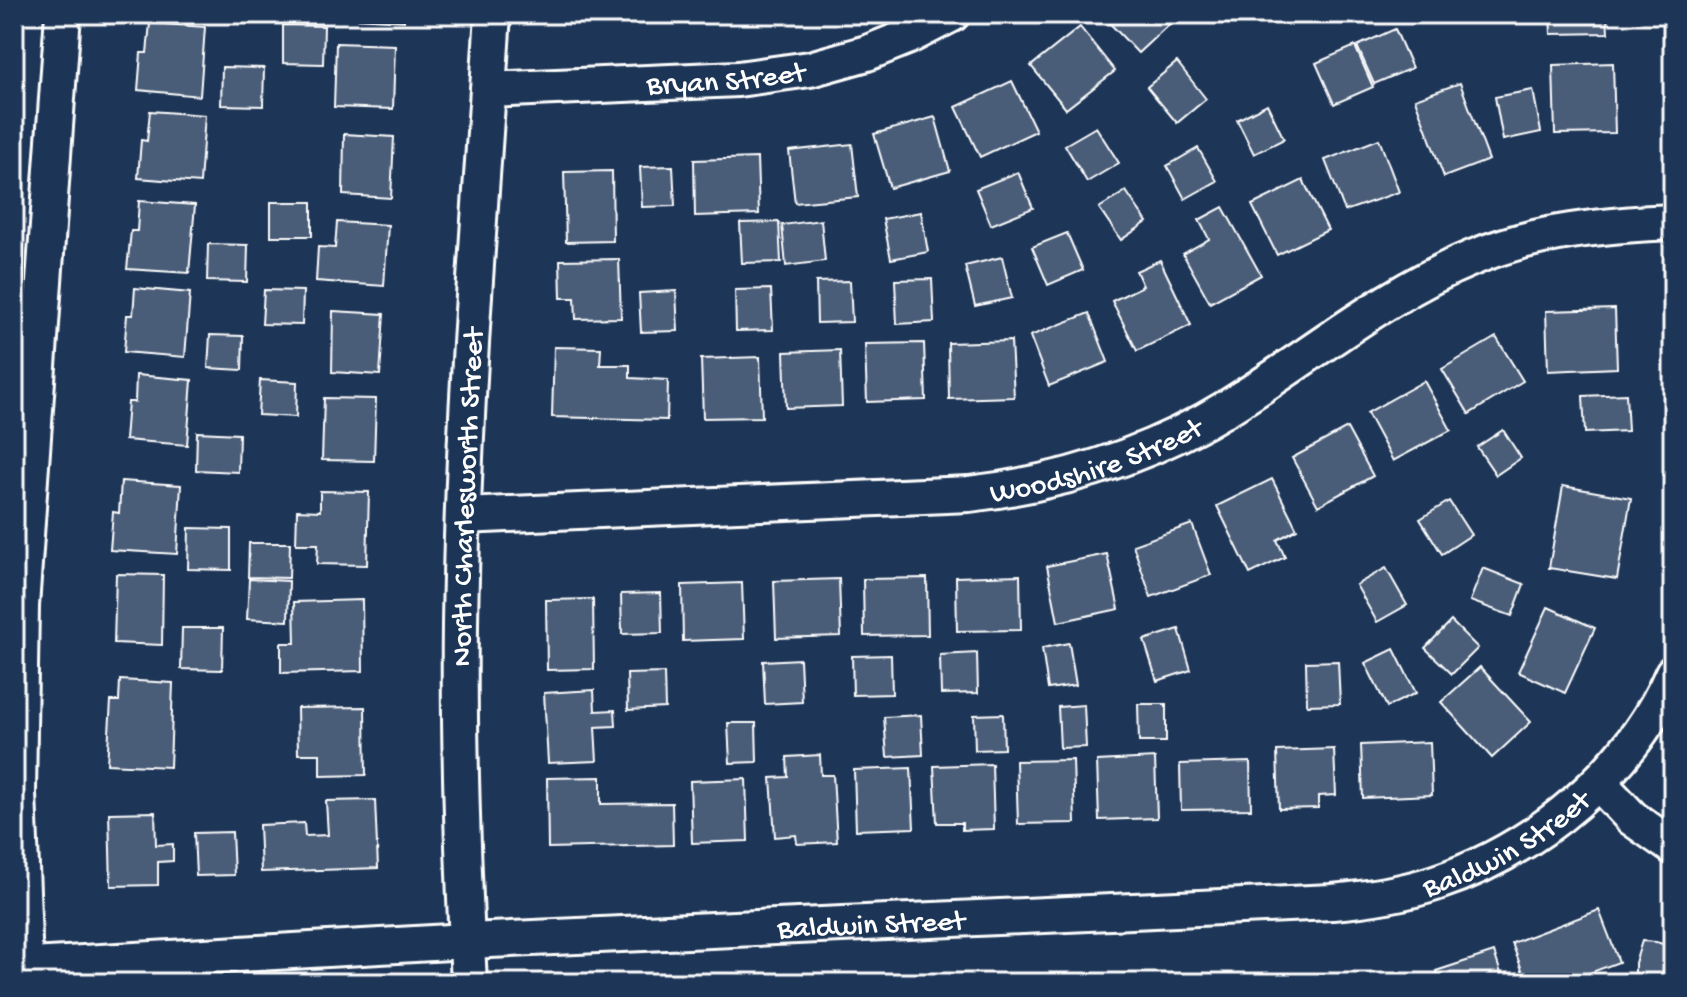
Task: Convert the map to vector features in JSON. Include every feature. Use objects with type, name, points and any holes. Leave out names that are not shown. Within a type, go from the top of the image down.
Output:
[{"type":"street","points":[[19,966],[21,606],[63,14]]},
{"type":"street","name":"North Charlesworth Street","points":[[469,983],[461,712],[463,516],[493,14]]},
{"type":"street","name":"Bryan Street","points":[[488,90],[738,79],[810,69],[867,53],[952,14]]},
{"type":"street","name":"Woodshire Street","points":[[463,516],[969,494],[1015,489],[1060,479],[1134,455],[1191,429],[1231,406],[1399,294],[1475,256],[1528,239],[1583,228],[1673,222]]},
{"type":"street","points":[[1598,782],[1634,740],[1673,673]]},
{"type":"street","name":"Baldwin Street","points":[[19,966],[467,941],[1371,898],[1434,884],[1495,859],[1550,824],[1598,782],[1632,818],[1673,847]]},
{"type":"building","points":[[228,14],[266,14],[266,18],[228,17]]},
{"type":"building","points":[[356,14],[404,14],[404,21],[355,18]]},
{"type":"building","points":[[1101,14],[1180,14],[1138,53]]},
{"type":"building","points":[[1550,14],[1607,14],[1608,33],[1551,34]]},
{"type":"building","points":[[150,23],[205,27],[200,96],[138,90],[141,53],[147,53]]},
{"type":"building","points":[[283,25],[324,26],[323,64],[283,63]]},
{"type":"building","points":[[1080,27],[1115,71],[1066,109],[1031,66]]},
{"type":"building","points":[[1395,29],[1412,68],[1374,84],[1357,46]]},
{"type":"building","points":[[336,43],[395,45],[393,109],[334,107]]},
{"type":"building","points":[[1355,46],[1373,87],[1334,104],[1316,63]]},
{"type":"building","points":[[1177,62],[1206,99],[1177,123],[1147,87]]},
{"type":"building","points":[[1613,63],[1615,133],[1555,134],[1553,65]]},
{"type":"building","points":[[222,67],[264,68],[263,106],[221,105]]},
{"type":"building","points":[[1012,81],[1036,131],[980,157],[956,107]]},
{"type":"building","points":[[1460,83],[1489,160],[1444,177],[1415,99]]},
{"type":"building","points":[[1533,90],[1541,132],[1503,140],[1495,97]]},
{"type":"building","points":[[1267,104],[1284,139],[1254,154],[1237,120]]},
{"type":"building","points":[[150,111],[205,115],[200,183],[138,178],[141,140],[147,141]]},
{"type":"building","points":[[935,117],[950,171],[890,188],[874,134]]},
{"type":"building","points":[[1096,127],[1119,163],[1087,182],[1065,145]]},
{"type":"building","points":[[344,134],[394,137],[391,198],[343,195]]},
{"type":"building","points":[[1379,139],[1399,192],[1345,211],[1325,160]]},
{"type":"building","points":[[852,144],[858,197],[795,203],[789,151]]},
{"type":"building","points":[[1198,148],[1217,181],[1185,199],[1167,166]]},
{"type":"building","points":[[757,158],[759,214],[695,216],[694,160]]},
{"type":"building","points":[[673,166],[675,206],[642,207],[640,167]]},
{"type":"building","points":[[612,171],[613,241],[566,242],[564,172]]},
{"type":"building","points":[[1018,172],[1033,208],[991,225],[976,189]]},
{"type":"building","points":[[1303,180],[1328,230],[1277,255],[1252,205]]},
{"type":"building","points":[[1126,191],[1147,222],[1121,240],[1099,208]]},
{"type":"building","points":[[139,201],[195,205],[189,273],[127,269],[131,231],[137,231]]},
{"type":"building","points":[[271,202],[312,202],[312,236],[271,236]]},
{"type":"building","points":[[1223,207],[1261,275],[1210,303],[1183,254],[1209,239],[1199,220]]},
{"type":"building","points":[[921,212],[928,252],[891,259],[883,219]]},
{"type":"building","points":[[821,220],[825,261],[786,266],[782,225]]},
{"type":"building","points":[[337,222],[388,225],[384,286],[316,281],[318,247],[335,248]]},
{"type":"building","points":[[779,222],[781,262],[742,263],[740,223]]},
{"type":"building","points":[[1067,233],[1083,270],[1048,285],[1032,247]]},
{"type":"building","points":[[208,244],[248,245],[247,282],[207,281]]},
{"type":"building","points":[[1002,257],[1012,298],[975,306],[965,266]]},
{"type":"building","points":[[619,259],[621,318],[576,319],[575,298],[561,298],[560,260]]},
{"type":"building","points":[[1160,260],[1191,325],[1137,351],[1112,301],[1143,286],[1136,271]]},
{"type":"building","points":[[932,279],[934,322],[897,324],[895,280]]},
{"type":"building","points":[[850,281],[852,322],[817,323],[816,282]]},
{"type":"building","points":[[135,288],[190,293],[185,357],[124,352],[127,315],[133,315]]},
{"type":"building","points":[[771,289],[773,330],[736,331],[735,290]]},
{"type":"building","points":[[264,290],[303,291],[302,325],[262,324]]},
{"type":"building","points":[[676,291],[678,331],[641,332],[639,293]]},
{"type":"building","points":[[1615,309],[1617,368],[1548,371],[1546,311]]},
{"type":"building","points":[[333,311],[384,314],[380,375],[332,372]]},
{"type":"building","points":[[1089,313],[1108,362],[1049,386],[1030,336]]},
{"type":"building","points":[[210,335],[243,336],[242,370],[208,368]]},
{"type":"building","points":[[1496,337],[1523,381],[1469,414],[1442,369]]},
{"type":"building","points":[[1011,341],[1014,397],[949,399],[948,343]]},
{"type":"building","points":[[924,343],[926,400],[867,402],[865,344]]},
{"type":"building","points":[[554,347],[601,348],[600,365],[630,365],[630,378],[668,380],[667,420],[552,417]]},
{"type":"building","points":[[840,350],[842,406],[786,408],[784,352]]},
{"type":"building","points":[[760,357],[762,417],[703,418],[701,359]]},
{"type":"building","points":[[136,375],[192,380],[187,445],[125,440],[128,402],[135,402]]},
{"type":"building","points":[[260,380],[297,382],[296,417],[258,415]]},
{"type":"building","points":[[1424,381],[1451,430],[1393,461],[1367,413]]},
{"type":"building","points":[[1626,394],[1628,431],[1585,433],[1583,396]]},
{"type":"building","points":[[324,398],[376,399],[374,461],[322,460]]},
{"type":"building","points":[[1347,428],[1373,476],[1318,506],[1292,458]]},
{"type":"building","points":[[1503,430],[1521,458],[1496,475],[1477,447]]},
{"type":"building","points":[[197,432],[239,434],[238,472],[196,470]]},
{"type":"building","points":[[1272,479],[1297,529],[1277,540],[1285,557],[1250,574],[1217,506]]},
{"type":"building","points":[[121,481],[181,485],[177,554],[110,550],[113,512],[119,513]]},
{"type":"building","points":[[1563,486],[1631,498],[1617,579],[1549,568]]},
{"type":"building","points":[[320,491],[369,492],[367,565],[317,564],[318,544],[296,544],[297,510],[320,511]]},
{"type":"building","points":[[1449,501],[1471,535],[1442,554],[1420,519]]},
{"type":"building","points":[[1192,524],[1211,575],[1151,597],[1133,545]]},
{"type":"building","points":[[189,528],[231,529],[231,570],[188,569]]},
{"type":"building","points":[[249,543],[290,543],[289,578],[248,577]]},
{"type":"building","points":[[1107,554],[1119,609],[1058,622],[1047,566]]},
{"type":"building","points":[[1386,568],[1407,605],[1377,622],[1356,585]]},
{"type":"building","points":[[1483,568],[1524,584],[1512,616],[1470,601]]},
{"type":"building","points":[[116,574],[163,575],[162,645],[114,643]]},
{"type":"building","points":[[1020,575],[1021,630],[957,631],[956,577]]},
{"type":"building","points":[[927,578],[928,635],[864,636],[863,579]]},
{"type":"building","points":[[249,579],[289,581],[288,621],[247,619]]},
{"type":"building","points":[[839,579],[841,636],[776,638],[774,581]]},
{"type":"building","points":[[742,583],[744,639],[683,641],[682,585]]},
{"type":"building","points":[[661,593],[662,633],[622,634],[621,594]]},
{"type":"building","points":[[593,599],[594,669],[547,670],[546,600]]},
{"type":"building","points":[[362,600],[363,671],[281,673],[281,643],[295,643],[294,602]]},
{"type":"building","points":[[1548,607],[1595,628],[1565,693],[1518,672]]},
{"type":"building","points":[[1451,621],[1478,648],[1452,674],[1425,648]]},
{"type":"building","points":[[182,628],[223,628],[222,670],[181,669]]},
{"type":"building","points":[[1179,629],[1191,670],[1157,681],[1144,640]]},
{"type":"building","points":[[1069,643],[1076,685],[1048,689],[1042,648]]},
{"type":"building","points":[[1394,649],[1416,693],[1387,707],[1365,663]]},
{"type":"building","points":[[977,653],[978,693],[941,694],[940,655]]},
{"type":"building","points":[[891,655],[892,694],[853,695],[852,656]]},
{"type":"building","points":[[800,659],[802,702],[765,704],[763,661]]},
{"type":"building","points":[[1338,661],[1340,704],[1307,705],[1306,662]]},
{"type":"building","points":[[1480,667],[1531,722],[1492,758],[1441,702]]},
{"type":"building","points":[[664,673],[665,708],[628,710],[627,674]]},
{"type":"building","points":[[120,680],[173,683],[170,767],[107,764],[111,701],[119,701]]},
{"type":"building","points":[[594,690],[595,711],[615,710],[616,726],[595,727],[597,761],[548,763],[544,693]]},
{"type":"building","points":[[1138,704],[1166,704],[1166,742],[1139,742]]},
{"type":"building","points":[[1084,705],[1086,747],[1060,748],[1058,707]]},
{"type":"building","points":[[365,707],[366,775],[320,776],[320,754],[298,754],[297,708]]},
{"type":"building","points":[[1003,714],[1004,749],[975,750],[974,715]]},
{"type":"building","points":[[921,715],[923,755],[887,757],[884,717]]},
{"type":"building","points":[[728,723],[756,723],[757,762],[730,763]]},
{"type":"building","points":[[1430,742],[1432,795],[1363,798],[1361,745]]},
{"type":"building","points":[[1334,749],[1336,795],[1318,796],[1318,808],[1279,809],[1277,751]]},
{"type":"building","points":[[820,755],[821,775],[833,775],[837,842],[797,844],[796,835],[775,837],[771,778],[788,777],[787,757]]},
{"type":"building","points":[[1155,758],[1157,818],[1099,820],[1097,761]]},
{"type":"building","points":[[1073,760],[1075,823],[1018,824],[1016,761]]},
{"type":"building","points":[[1250,762],[1251,809],[1181,810],[1180,764]]},
{"type":"building","points":[[992,764],[994,829],[962,830],[962,823],[937,823],[934,766]]},
{"type":"building","points":[[911,768],[914,828],[856,830],[854,770]]},
{"type":"building","points":[[601,777],[601,804],[672,803],[673,845],[548,848],[547,778]]},
{"type":"building","points":[[746,779],[748,841],[692,843],[690,781]]},
{"type":"building","points":[[375,800],[378,868],[261,872],[259,825],[304,823],[305,836],[328,835],[326,801]]},
{"type":"building","points":[[155,812],[156,845],[173,844],[173,861],[158,862],[158,885],[111,886],[109,813]]},
{"type":"building","points":[[232,832],[234,875],[196,876],[194,833]]},
{"type":"building","points":[[1599,910],[1619,962],[1571,980],[1569,974],[1546,983],[1527,983],[1512,943]]},
{"type":"building","points":[[1642,941],[1673,947],[1673,983],[1635,983],[1635,963]]},
{"type":"building","points":[[1494,952],[1504,983],[1440,983],[1436,971]]},
{"type":"building","points":[[1406,979],[1406,983],[1350,983],[1350,980]]}]
